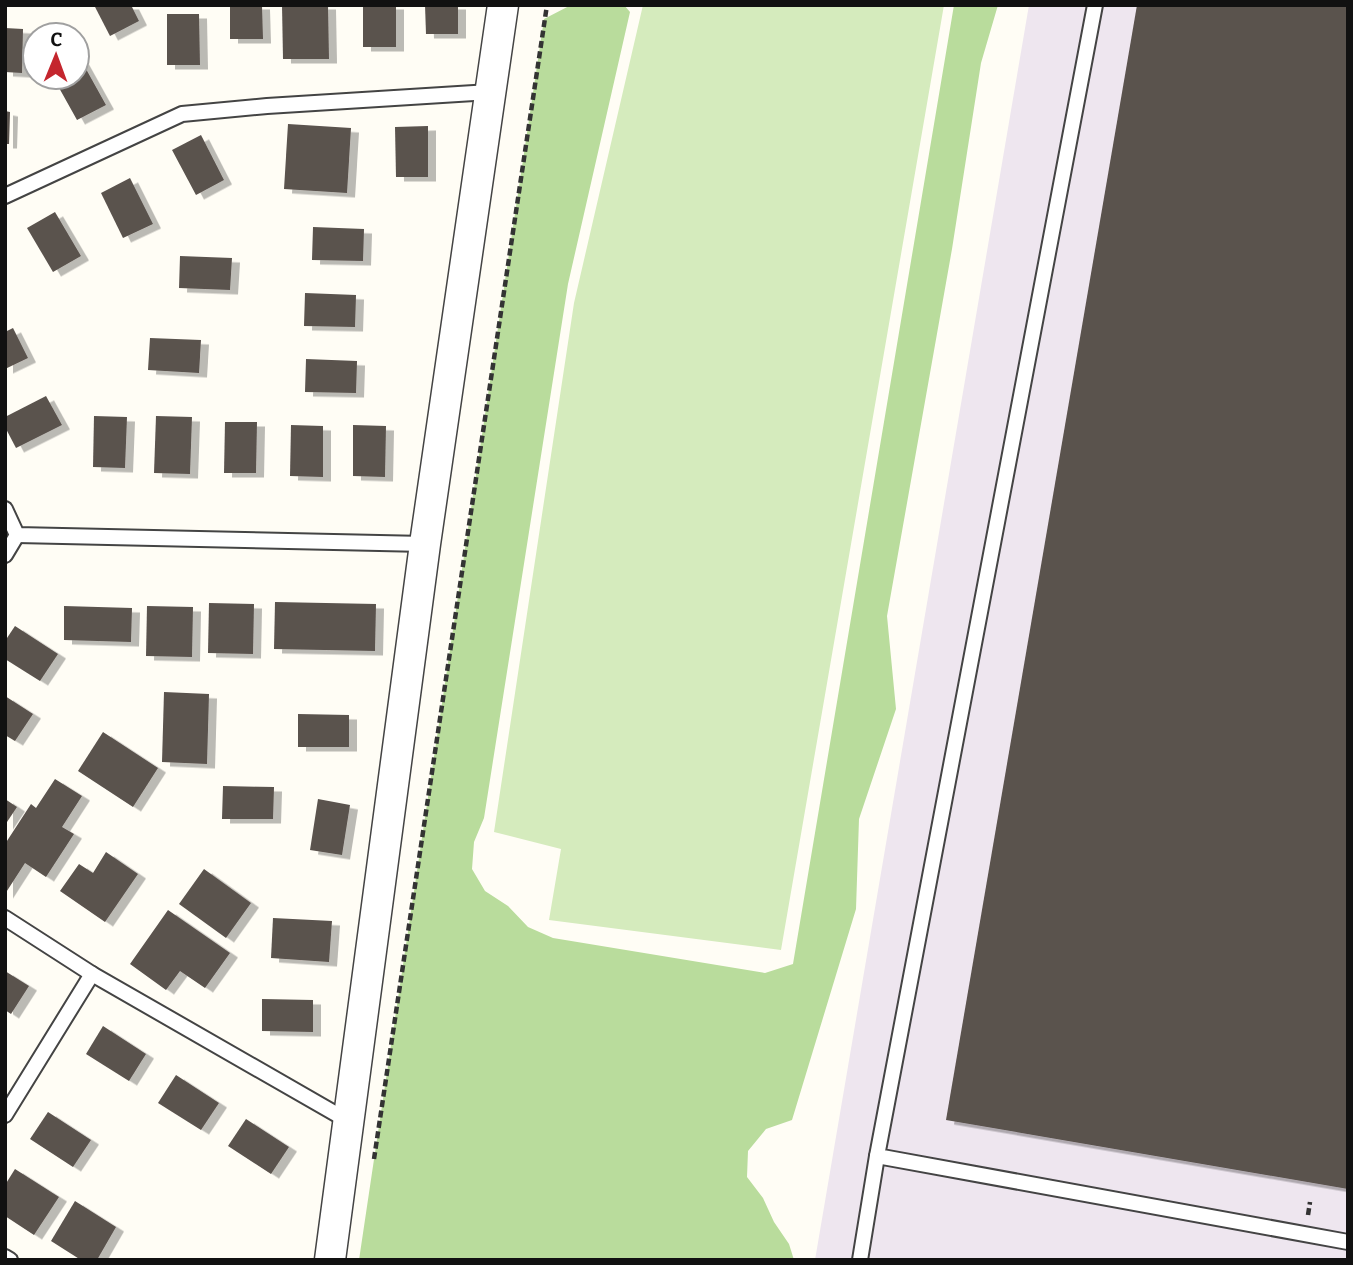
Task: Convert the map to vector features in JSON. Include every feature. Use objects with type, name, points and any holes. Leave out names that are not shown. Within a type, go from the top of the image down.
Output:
[{"type":"street","points":[[330,1260],[425,544],[503,5]]},
{"type":"lane","points":[[860,1260],[877,1156],[1095,5]]},
{"type":"lane","points":[[5,196],[182,114],[490,92]]},
{"type":"lane","points":[[5,509],[17,535]]},
{"type":"lane","points":[[17,535],[425,544]]},
{"type":"lane","points":[[5,555],[17,535]]},
{"type":"lane","points":[[5,918],[92,974],[350,1122]]},
{"type":"lane","points":[[5,1115],[92,974]]},
{"type":"lane","points":[[877,1156],[1348,1242]]},
{"type":"lane","points":[[5,1257],[10,1260]]},
{"type":"path","points":[[373,1163],[548,5]]},
{"type":"shaded area","points":[[1029,5],[1348,5],[1348,1260],[815,1260]]},
{"type":"green space","points":[[571,5],[624,5],[630,12],[568,284],[484,818],[474,842],[472,869],[485,891],[508,906],[528,927],[553,938],[765,973],[793,964],[954,5],[998,5],[981,63],[952,249],[887,616],[896,709],[859,819],[856,909],[792,1120],[766,1129],[748,1151],[747,1177],[763,1198],[774,1222],[789,1244],[794,1260],[359,1260],[544,19]]},
{"type":"green space","points":[[643,5],[944,5],[781,950],[549,920],[561,849],[494,832],[574,303]]},
{"type":"building","points":[[94,5],[131,5],[139,21],[110,36]]},
{"type":"building","points":[[230,5],[262,5],[263,39],[230,39]]},
{"type":"building","points":[[282,5],[328,5],[329,59],[283,59]]},
{"type":"building","points":[[363,5],[396,5],[396,47],[363,47]]},
{"type":"building","points":[[425,5],[458,5],[458,34],[426,34]]},
{"type":"building","points":[[1137,5],[1348,5],[1348,1189],[946,1120]]},
{"type":"building","points":[[167,14],[199,14],[200,65],[167,65]]},
{"type":"building","points":[[5,28],[21,29],[21,73],[5,72]]},
{"type":"building","points":[[91,78],[106,105],[77,120],[61,91],[91,91]]},
{"type":"building","points":[[5,111],[10,112],[9,144],[5,144]]},
{"type":"building","points":[[288,124],[351,128],[347,193],[284,189]]},
{"type":"building","points":[[428,126],[428,177],[396,177],[395,127]]},
{"type":"building","points":[[201,135],[224,180],[196,195],[172,150]]},
{"type":"building","points":[[130,178],[153,224],[123,238],[101,193]]},
{"type":"building","points":[[55,212],[81,256],[53,272],[27,228]]},
{"type":"building","points":[[313,227],[364,229],[363,261],[312,260]]},
{"type":"building","points":[[180,256],[232,258],[230,290],[179,288]]},
{"type":"building","points":[[305,293],[356,295],[355,327],[304,326]]},
{"type":"building","points":[[13,328],[28,358],[5,369],[5,332]]},
{"type":"building","points":[[150,338],[201,340],[199,373],[148,370]]},
{"type":"building","points":[[306,359],[357,361],[356,393],[305,392]]},
{"type":"building","points":[[46,396],[62,425],[16,448],[5,427],[5,417]]},
{"type":"building","points":[[94,416],[127,417],[125,468],[93,467]]},
{"type":"building","points":[[156,416],[192,417],[190,474],[154,473]]},
{"type":"building","points":[[225,422],[257,422],[256,473],[224,473]]},
{"type":"building","points":[[291,425],[323,426],[323,477],[290,476]]},
{"type":"building","points":[[353,425],[386,426],[385,477],[353,476]]},
{"type":"building","points":[[275,602],[376,604],[375,651],[274,649]]},
{"type":"building","points":[[209,603],[254,604],[253,654],[208,653]]},
{"type":"building","points":[[64,606],[132,608],[131,642],[64,640]]},
{"type":"building","points":[[147,606],[193,607],[192,657],[146,656]]},
{"type":"building","points":[[15,626],[58,654],[40,681],[5,659],[5,641]]},
{"type":"building","points":[[164,692],[209,694],[207,764],[162,762]]},
{"type":"building","points":[[5,696],[33,714],[15,741],[5,735]]},
{"type":"building","points":[[298,714],[349,715],[349,747],[298,747]]},
{"type":"building","points":[[103,732],[158,768],[133,807],[78,771]]},
{"type":"building","points":[[55,779],[82,796],[62,827],[74,834],[46,877],[25,863],[5,894],[5,844],[31,804],[36,808]]},
{"type":"building","points":[[223,786],[274,787],[273,819],[222,819]]},
{"type":"building","points":[[5,799],[17,807],[5,825]]},
{"type":"building","points":[[318,799],[350,805],[342,855],[310,850]]},
{"type":"building","points":[[106,852],[138,874],[105,922],[60,891],[79,864],[93,873]]},
{"type":"building","points":[[204,869],[251,903],[226,938],[179,904]]},
{"type":"building","points":[[168,910],[230,953],[205,988],[180,971],[166,990],[130,964]]},
{"type":"building","points":[[273,918],[332,921],[329,962],[271,958]]},
{"type":"building","points":[[5,971],[29,986],[11,1014],[5,1010]]},
{"type":"building","points":[[262,999],[313,1000],[313,1032],[262,1031]]},
{"type":"building","points":[[103,1026],[146,1054],[129,1081],[86,1054]]},
{"type":"building","points":[[176,1075],[219,1103],[201,1130],[158,1103]]},
{"type":"building","points":[[48,1112],[91,1140],[73,1167],[30,1139]]},
{"type":"building","points":[[246,1119],[289,1147],[271,1174],[228,1146]]},
{"type":"building","points":[[15,1169],[59,1197],[34,1235],[5,1216],[5,1185]]},
{"type":"building","points":[[75,1201],[116,1227],[97,1260],[81,1260],[51,1241]]}]
